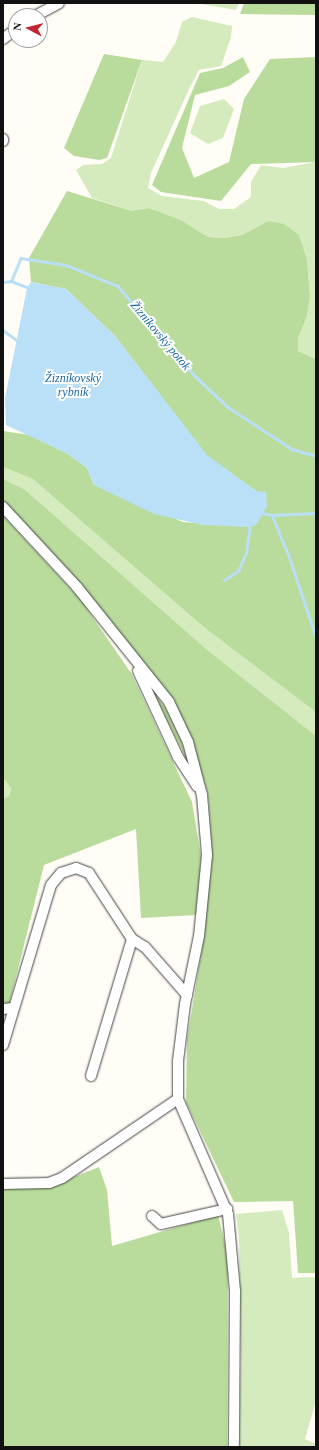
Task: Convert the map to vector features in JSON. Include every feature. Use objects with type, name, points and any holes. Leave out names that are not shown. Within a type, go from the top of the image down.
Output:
[{"type":"street","points":[[48,9],[58,3]]},
{"type":"street","points":[[3,507],[77,587],[131,657],[169,702],[188,742],[202,795],[207,855],[199,936],[187,994],[178,1061],[178,1099],[227,1209],[236,1291],[234,1447]]},
{"type":"street","points":[[131,657],[178,757],[202,795]]},
{"type":"street","points":[[3,1045],[8,1008],[52,885],[61,873],[76,868],[89,873],[132,939],[145,947],[187,994]]},
{"type":"street","points":[[91,1076],[132,939]]},
{"type":"street","points":[[3,1184],[49,1183],[62,1178],[178,1099]]},
{"type":"street","points":[[152,1216],[161,1224],[227,1209]]},
{"type":"green space","points":[[196,3],[239,3],[236,10]]},
{"type":"green space","points":[[244,3],[316,3],[316,15],[240,14]]},
{"type":"green space","points":[[192,17],[232,26],[231,37],[221,66],[199,70],[151,173],[148,188],[162,196],[204,201],[219,209],[234,209],[251,197],[251,182],[261,165],[283,168],[316,162],[316,359],[298,351],[298,339],[307,316],[310,296],[307,259],[299,235],[268,221],[242,235],[225,238],[208,237],[181,220],[148,208],[132,211],[92,198],[76,170],[83,165],[102,164],[111,158],[142,60],[163,62],[176,42],[182,22]]},
{"type":"green space","points":[[104,54],[142,60],[107,158],[99,160],[74,156],[64,148]]},
{"type":"green space","points":[[243,57],[250,72],[229,86],[195,95],[182,148],[194,178],[229,162],[244,99],[270,59],[316,57],[316,162],[251,164],[221,201],[161,192],[152,185],[200,73],[223,68]]},
{"type":"green space","points":[[224,99],[234,109],[223,138],[208,144],[190,133],[200,106]]},
{"type":"green space","points":[[67,191],[132,211],[148,208],[181,220],[208,237],[225,238],[242,235],[268,221],[284,224],[299,235],[307,259],[310,296],[307,316],[298,339],[298,351],[316,359],[316,712],[204,627],[33,479],[3,467],[3,431],[30,435],[68,454],[87,468],[94,485],[183,522],[250,527],[256,491],[207,456],[115,336],[66,289],[31,282],[29,258]]},
{"type":"green space","points":[[3,467],[33,479],[316,712],[316,736],[276,705],[265,708],[24,489],[3,479]]},
{"type":"green space","points":[[3,479],[24,489],[207,650],[316,736],[316,1273],[298,1273],[293,1201],[234,1202],[186,1102],[187,1040],[204,936],[212,855],[208,794],[191,741],[132,651],[3,501]]},
{"type":"green space","points":[[3,516],[80,599],[131,673],[192,802],[201,857],[197,915],[141,918],[136,829],[44,865],[9,1005],[3,1006],[3,799],[9,796],[11,788],[3,778]]},
{"type":"green space","points":[[152,691],[166,708],[182,742],[188,762]]},
{"type":"green space","points":[[3,778],[11,788],[9,796],[3,799]]},
{"type":"green space","points":[[99,1167],[107,1190],[112,1246],[218,1215],[228,1256],[227,1447],[3,1447],[3,1188],[46,1188]]},
{"type":"green space","points":[[282,1210],[289,1233],[292,1278],[316,1277],[316,1401],[305,1439],[316,1444],[316,1447],[239,1447],[241,1364],[239,1238],[236,1214]]},
{"type":"water","name":"Žizníkovský rybník","points":[[31,282],[66,289],[115,336],[207,455],[256,491],[266,492],[267,507],[256,525],[250,527],[203,525],[154,514],[94,485],[87,468],[68,454],[6,425],[5,398],[27,288]]},
{"type":"waterway","name":"Žizníkovský potok","points":[[3,282],[11,281],[21,258],[66,265],[118,286],[196,377],[228,407],[292,449],[316,456]]},
{"type":"waterway","points":[[11,281],[29,288]]},
{"type":"waterway","points":[[3,330],[21,343]]},
{"type":"waterway","points":[[261,513],[272,515],[316,513]]},
{"type":"waterway","points":[[272,515],[289,556],[316,636]]},
{"type":"waterway","points":[[224,580],[238,571],[246,553],[250,525]]}]
